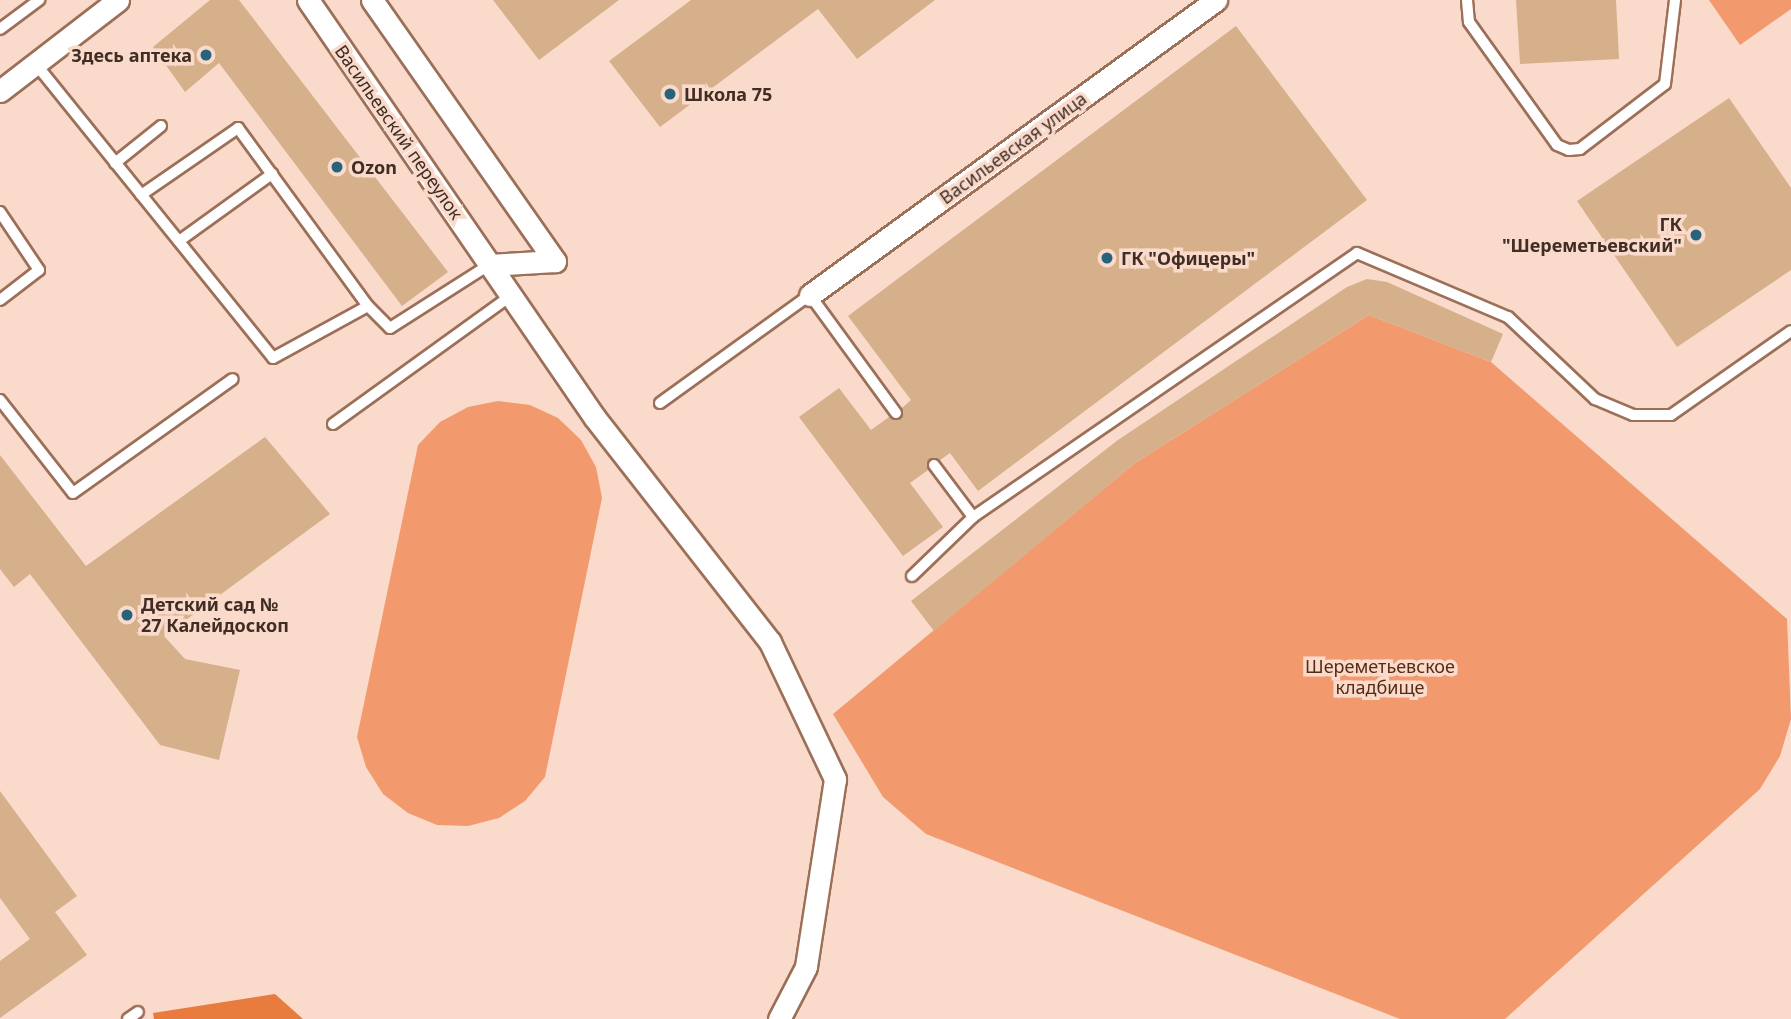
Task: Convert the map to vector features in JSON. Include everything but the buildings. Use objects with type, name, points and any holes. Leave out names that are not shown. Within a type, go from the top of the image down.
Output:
[{"type":"street","name":"Васильевский переулок","points":[[307,0],[509,297],[595,418],[771,642],[835,779],[806,967],[779,1019]]},
{"type":"street","points":[[372,0],[555,261],[489,265]]},
{"type":"street","name":"Васильевская улица","points":[[810,295],[1216,0]]},
{"type":"street","points":[[0,91],[105,4]]},
{"type":"lane","points":[[0,29],[38,0]]},
{"type":"lane","points":[[1466,0],[1469,22],[1557,145],[1569,150],[1580,149],[1665,85],[1675,0]]},
{"type":"lane","points":[[35,63],[273,358],[368,306]]},
{"type":"lane","points":[[115,163],[161,127]]},
{"type":"lane","points":[[141,195],[238,128],[368,306],[390,328],[489,265]]},
{"type":"lane","points":[[179,241],[272,174]]},
{"type":"lane","points":[[0,212],[39,270],[0,300]]},
{"type":"lane","points":[[912,576],[973,517],[1357,253],[1508,317],[1595,400],[1633,415],[1671,415],[1791,331]]},
{"type":"lane","points":[[660,403],[717,366],[810,295],[896,413]]},
{"type":"lane","points":[[333,424],[509,297]]},
{"type":"lane","points":[[0,400],[73,493],[233,379]]},
{"type":"lane","points":[[934,465],[973,517]]},
{"type":"green space","points":[[1709,0],[1791,0],[1791,9],[1740,45]]},
{"type":"green space","name":"Шереметьевское кладбище","points":[[1369,315],[1491,362],[1787,619],[1791,719],[1780,756],[1760,789],[1505,1019],[1400,1019],[926,834],[883,797],[833,714],[1135,463]]},
{"type":"green space","points":[[498,401],[530,405],[558,418],[581,440],[596,467],[602,498],[545,777],[525,801],[499,818],[468,826],[437,825],[408,813],[383,794],[366,767],[357,737],[418,445],[440,422],[468,407]]},
{"type":"shaded area","points":[[275,994],[303,1019],[154,1019],[153,1013]]},
{"type":"place","name":"Здесь аптека","points":[[206,55]]},
{"type":"place","name":"Школа 75","points":[[670,94]]},
{"type":"place","name":"Ozon","points":[[337,167]]},
{"type":"place","name":"ГК \"Шереметьевский\"","points":[[1696,235]]},
{"type":"place","name":"ГК \"Офицеры\"","points":[[1107,258]]},
{"type":"place","name":"Детский сад № 27 Калейдоскоп","points":[[127,615]]}]
